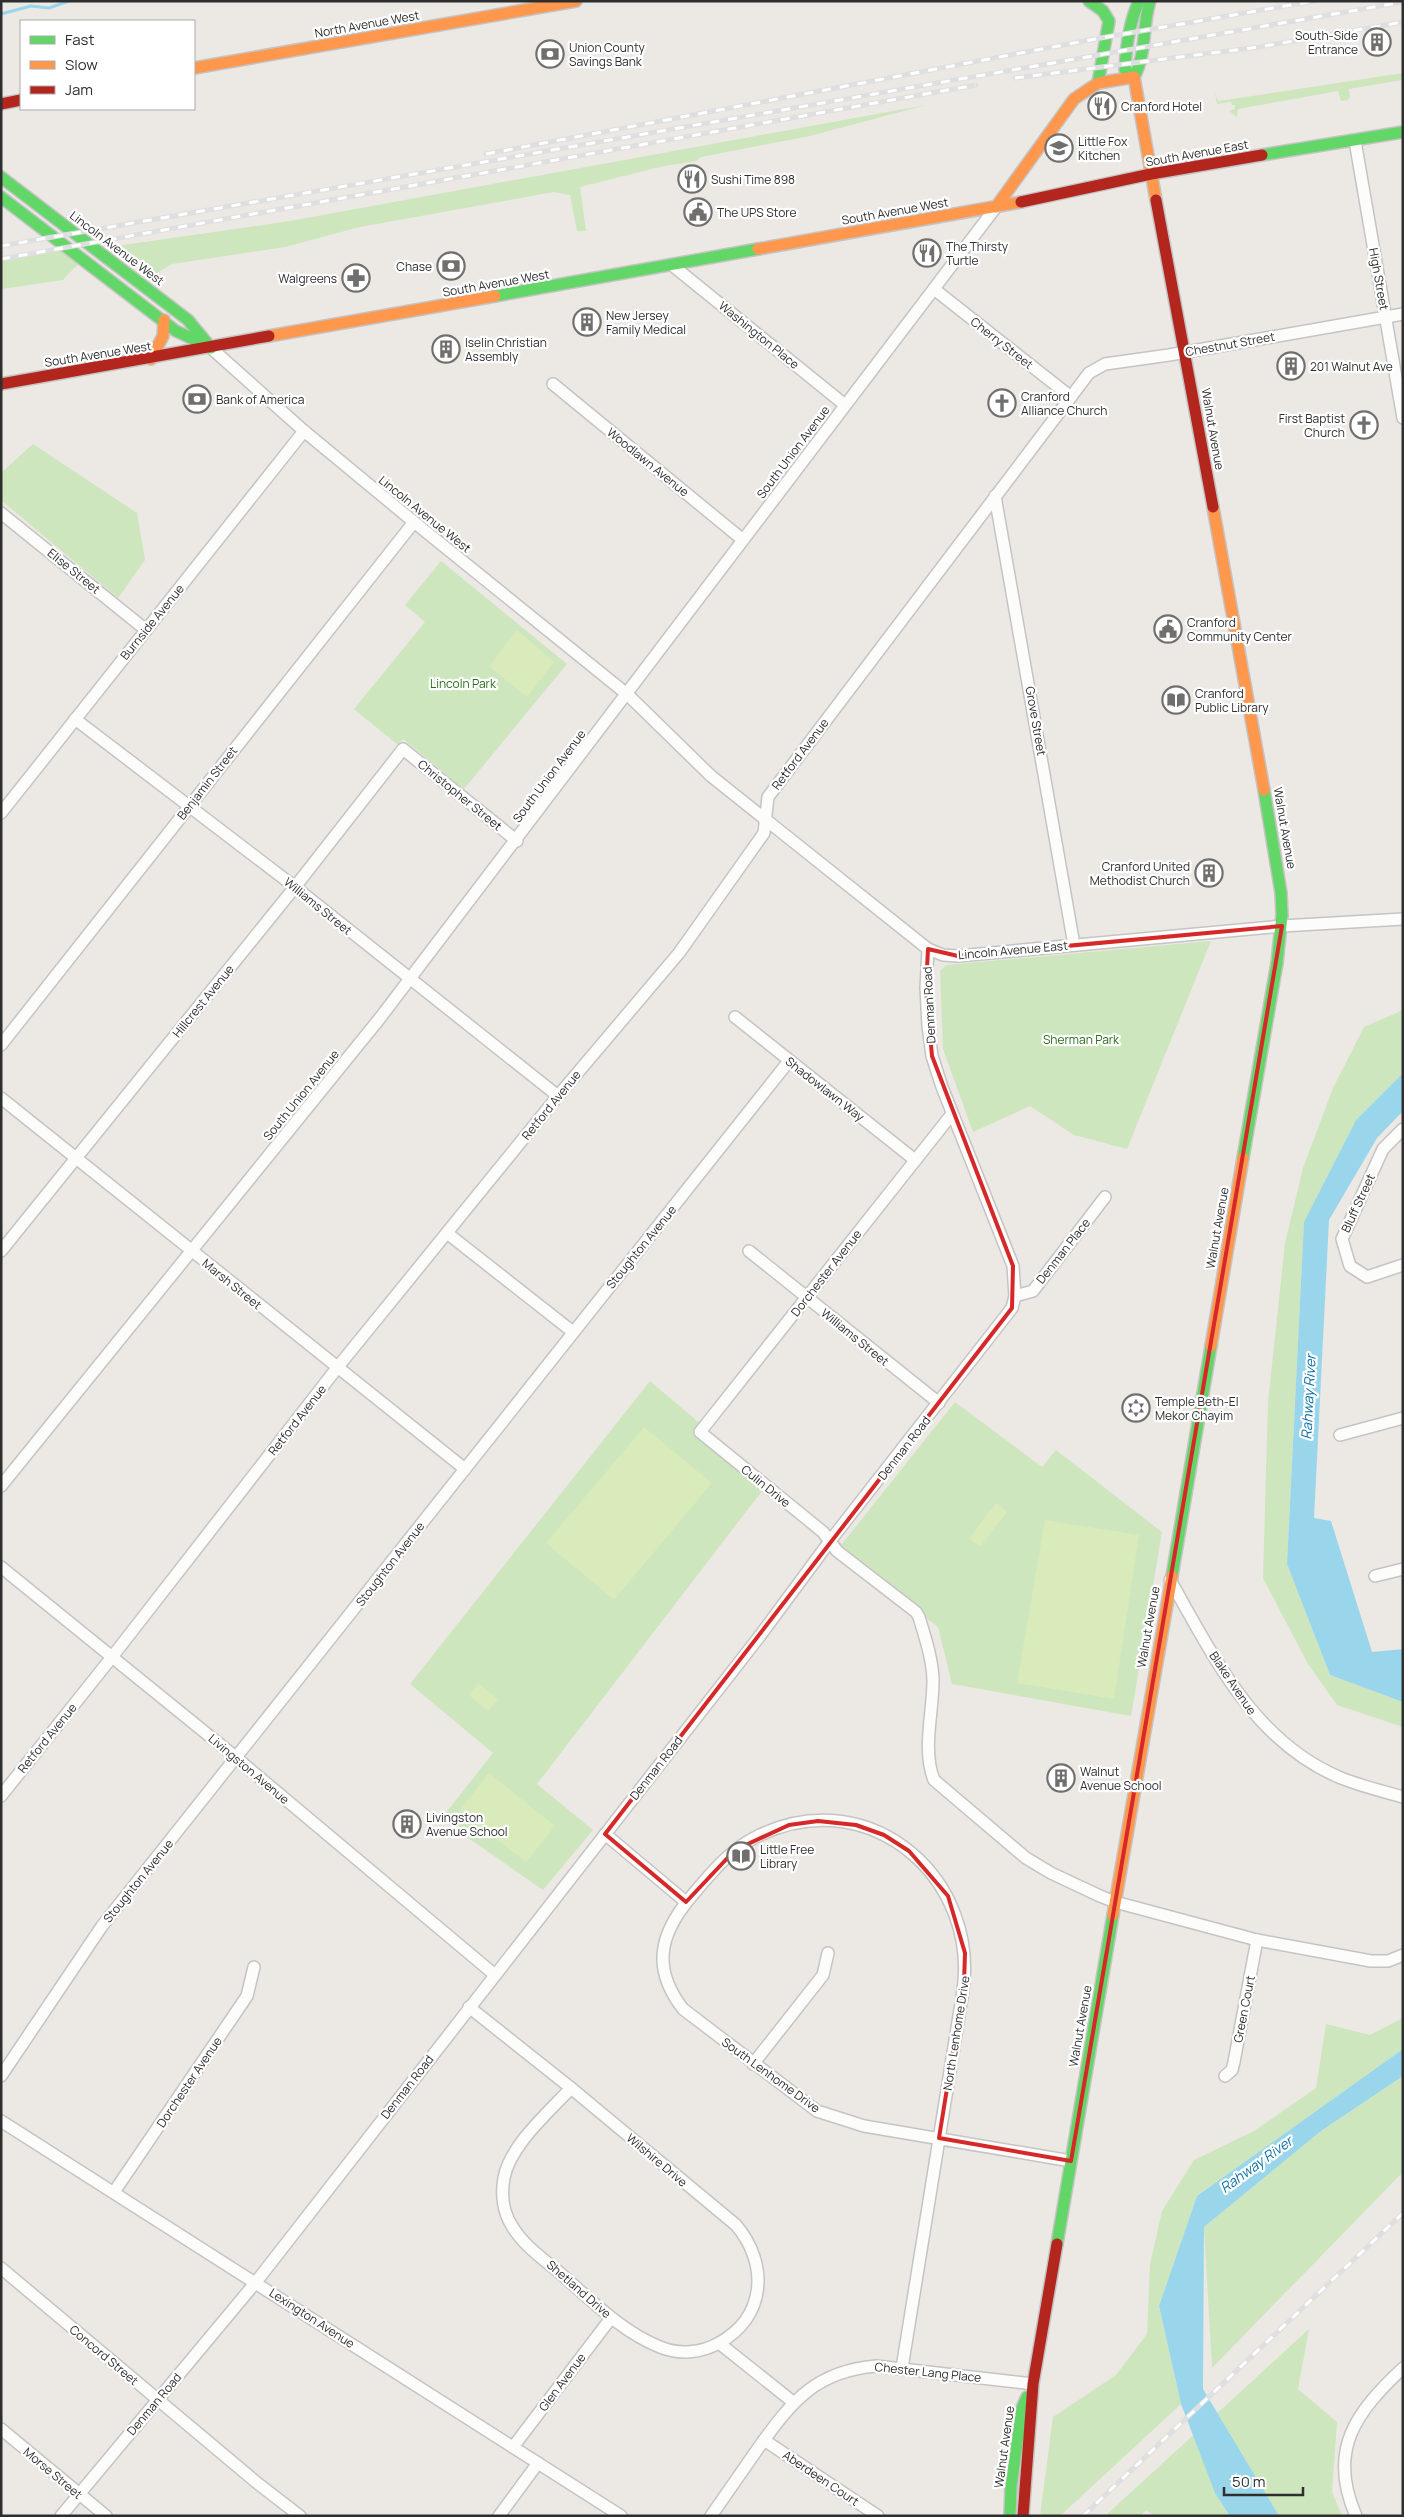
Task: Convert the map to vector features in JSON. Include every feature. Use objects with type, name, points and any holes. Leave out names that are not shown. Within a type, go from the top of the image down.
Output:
[{"type":"street","points":[[1089,1],[1103,11],[1109,21],[1100,78],[1134,77],[1140,68],[1146,16],[1150,1]]},
{"type":"street","name":"Walnut Avenue","points":[[1023,2516],[1032,2384],[1282,926],[1279,871],[1185,352],[1134,77],[1125,70],[1125,58],[1132,19],[1139,1]]},
{"type":"street","name":"North Avenue West","points":[[195,68],[569,2]]},
{"type":"street","name":"South Union Avenue","points":[[1,1486],[192,1252],[409,980],[628,695],[996,207],[1074,99],[1100,78]]},
{"type":"street","points":[[1,104],[20,100]]},
{"type":"street","name":"South Avenue East","points":[[996,207],[1151,174],[1403,132]]},
{"type":"street","name":"High Street","points":[[1355,140],[1403,418]]},
{"type":"street","name":"Lincoln Avenue West","points":[[1,177],[188,320],[211,348],[304,431],[628,695]]},
{"type":"street","name":"Lincoln Avenue West","points":[[1,196],[176,331],[211,348]]},
{"type":"street","name":"South Avenue West","points":[[1,384],[151,359],[996,207]]},
{"type":"street","name":"Washington Place","points":[[672,265],[846,405]]},
{"type":"street","name":"Cherry Street","points":[[934,289],[1071,397]]},
{"type":"street","name":"Chestnut Street","points":[[1071,397],[1089,372],[1105,364],[1403,314]]},
{"type":"street","points":[[151,359],[163,336],[164,320]]},
{"type":"street","name":"Woodlawn Avenue","points":[[553,384],[744,540]]},
{"type":"street","name":"Retford Avenue","points":[[1,1796],[337,1368],[558,1096],[679,953],[764,833],[768,797],[1071,397]]},
{"type":"street","name":"Burnside Avenue","points":[[1,813],[304,431]]},
{"type":"street","name":"Grove Street","points":[[995,496],[1074,945]]},
{"type":"street","name":"Elise Street","points":[[1,513],[146,630]]},
{"type":"street","name":"Benjamin Street","points":[[1,1045],[414,522]]},
{"type":"street","name":"Lincoln Avenue East","points":[[628,695],[711,776],[928,950],[943,955],[958,956],[1282,926],[1403,919]]},
{"type":"street","name":"Williams Street","points":[[75,718],[295,887],[409,980],[558,1096]]},
{"type":"street","name":"Christopher Street","points":[[403,749],[517,841]]},
{"type":"street","name":"Hillcrest Avenue","points":[[1,1252],[295,887],[403,749]]},
{"type":"street","name":"Denman Road","points":[[61,2516],[256,2282],[759,1637],[830,1541],[1006,1318],[1015,1296],[1013,1266],[952,1114],[932,1056],[926,988],[928,950]]},
{"type":"street","name":"Shadowlawn Way","points":[[735,1017],[915,1160]]},
{"type":"street","name":"Stoughton Avenue","points":[[1,2076],[102,1926],[789,1060]]},
{"type":"street","name":"Marsh Street","points":[[1,1098],[465,1469]]},
{"type":"street","name":"Dorchester Avenue","points":[[700,1432],[952,1114]]},
{"type":"street","name":"Bluff Street","points":[[1403,1129],[1383,1149],[1342,1239],[1350,1266],[1367,1277],[1403,1265]]},
{"type":"street","name":"Denman Place","points":[[1015,1296],[1033,1291],[1105,1197]]},
{"type":"street","points":[[448,1233],[573,1332]]},
{"type":"street","name":"Williams Street","points":[[749,1251],[938,1403]]},
{"type":"street","points":[[1340,1435],[1403,1418]]},
{"type":"street","name":"Culin Drive","points":[[700,1432],[823,1532],[837,1551],[902,1600],[919,1617],[933,1673],[929,1752],[930,1769],[934,1780],[1026,1858],[1068,1882],[1115,1902]]},
{"type":"street","name":"Livingston Avenue","points":[[1,1567],[236,1758],[495,1974]]},
{"type":"street","points":[[1375,1576],[1403,1569]]},
{"type":"street","name":"Blake Avenue","points":[[1170,1580],[1219,1666],[1259,1721],[1286,1745],[1314,1764],[1341,1778],[1403,1797]]},
{"type":"street","name":"North Lenhome Drive","points":[[686,1902],[735,1850],[761,1834],[788,1825],[818,1821],[856,1826],[884,1835],[921,1861],[948,1896],[960,1924],[965,1953],[964,1983],[902,2368]]},
{"type":"street","points":[[605,1834],[686,1902]]},
{"type":"street","name":"South Lenhome Drive","points":[[686,1902],[675,1916],[665,1937],[662,1960],[667,1983],[683,2009],[817,2111],[864,2126],[1071,2161]]},
{"type":"street","points":[[1115,1902],[1257,1940],[1371,1961],[1388,1961],[1403,1955]]},
{"type":"street","name":"Green Court","points":[[1225,2076],[1232,2070],[1234,2062],[1257,1940]]},
{"type":"street","points":[[753,2064],[823,1975],[828,1954]]},
{"type":"street","name":"Dorchester Avenue","points":[[114,2192],[247,1996],[254,1967]]},
{"type":"street","name":"Wilshire Drive","points":[[470,2007],[736,2225],[746,2237],[757,2265],[757,2295],[744,2323],[733,2334],[719,2343]]},
{"type":"street","name":"Shetland Drive","points":[[571,2088],[521,2143],[511,2158],[504,2180],[505,2210],[510,2224],[523,2242],[611,2318],[661,2348],[692,2352],[719,2343]]},
{"type":"street","name":"Lexington Avenue","points":[[1,2121],[621,2516]]},
{"type":"street","name":"Concord Street","points":[[1,2268],[300,2516]]},
{"type":"street","name":"Glen Avenue","points":[[513,2447],[611,2318]]},
{"type":"street","points":[[719,2343],[793,2402]]},
{"type":"street","name":"Chester Lang Place","points":[[711,2516],[793,2402],[816,2383],[839,2372],[876,2366],[1032,2384]]},
{"type":"street","points":[[1356,2516],[1345,2477],[1345,2452],[1353,2427],[1362,2410],[1403,2368]]},
{"type":"street","name":"Walnut Avenue","points":[[1010,2516],[1011,2487],[1022,2408],[1032,2384]]},
{"type":"street","name":"Morse Street","points":[[1,2429],[106,2516]]},
{"type":"street","name":"Aberdeen Court","points":[[764,2440],[878,2516]]},
{"type":"street","points":[[499,2516],[538,2463]]},
{"type":"highlighted area","points":[[1282,926],[1277,963],[1071,2161],[939,2138],[964,1983],[965,1953],[948,1896],[909,1851],[884,1835],[856,1825],[818,1821],[789,1825],[735,1850],[686,1902],[605,1834],[1012,1308],[1013,1266],[932,1056],[926,988],[928,949],[958,956]]},
{"type":"green space","points":[[1403,73],[1403,80],[1349,89],[1350,97],[1348,100],[1341,101],[1338,91],[1238,109],[1237,117],[1229,111],[1235,109],[1235,105],[1232,105],[1231,102],[1217,104],[1215,93],[1218,101]]},
{"type":"green space","points":[[926,105],[810,136],[701,157],[696,161],[664,166],[580,187],[586,231],[577,231],[570,195],[554,192],[360,227],[285,247],[172,264],[152,276],[116,246],[290,221]]},
{"type":"green space","points":[[70,247],[82,260],[63,280],[1,289],[1,259]]},
{"type":"green space","points":[[33,444],[137,513],[145,560],[118,598],[1,500],[1,473]]},
{"type":"green space","name":"Lincoln Park","points":[[441,561],[567,664],[464,789],[403,739],[398,745],[354,709],[425,622],[405,605]]},
{"type":"green space","points":[[517,630],[554,662],[527,697],[489,666]]},
{"type":"green space","name":"Sherman Park","points":[[1211,941],[1127,1149],[1074,1135],[1030,1106],[973,1132],[943,1049],[940,971],[946,965]]},
{"type":"green space","points":[[1403,1010],[1403,1073],[1356,1120],[1304,1223],[1287,1564],[1330,1675],[1403,1702],[1403,1727],[1337,1705],[1308,1664],[1263,1578],[1268,1402],[1285,1243],[1303,1168],[1333,1088],[1364,1027]]},
{"type":"green space","points":[[650,1381],[842,1544],[955,1402],[1042,1467],[1056,1450],[1162,1532],[1131,1716],[952,1684],[938,1627],[762,1491],[537,1784],[593,1830],[543,1890],[441,1819],[493,1753],[410,1684]]},
{"type":"green space","points":[[644,1427],[712,1483],[614,1600],[546,1543]]},
{"type":"green space","points":[[996,1503],[1007,1512],[980,1547],[969,1538]]},
{"type":"green space","points":[[1045,1520],[1139,1535],[1114,1699],[1017,1683]]},
{"type":"green space","points":[[478,1683],[498,1699],[488,1711],[469,1695]]},
{"type":"green space","points":[[489,1773],[555,1826],[526,1862],[460,1810]]},
{"type":"green space","points":[[1403,2018],[1403,2049],[1197,2196],[1159,2306],[1181,2404],[1060,2516],[1040,2516],[1053,2417],[1116,2375],[1147,2334],[1150,2264],[1162,2211],[1194,2160],[1254,2131],[1316,2088],[1326,2024],[1370,2035]]},
{"type":"green space","points":[[1403,2076],[1403,2172],[1212,2368],[1204,2227],[1321,2131]]},
{"type":"green space","points":[[1309,2329],[1298,2389],[1337,2422],[1332,2492],[1342,2516],[1155,2516],[1146,2510],[1140,2516],[1105,2516]]},
{"type":"water","name":"Rahway River","points":[[1403,1073],[1403,1111],[1377,1138],[1329,1220],[1314,1518],[1331,1521],[1372,1652],[1403,1649],[1403,1702],[1330,1675],[1287,1564],[1304,1222],[1356,1120]]},
{"type":"water","name":"Rahway River","points":[[1403,2049],[1403,2076],[1321,2131],[1204,2227],[1203,2389],[1279,2516],[1230,2516],[1215,2493],[1181,2404],[1159,2306],[1197,2196]]},
{"type":"waterway","points":[[1,14],[31,6],[49,8],[69,1]]},
{"type":"railway","points":[[486,154],[1095,39],[1314,1]]},
{"type":"railway","points":[[1,246],[1403,2]]},
{"type":"railway","points":[[1015,78],[1259,47],[1403,22]]},
{"type":"railway","points":[[1,259],[976,85]]},
{"type":"railway","points":[[1083,2516],[1403,2213]]},
{"type":"traffic: fast","points":[[1089,1],[1103,11],[1109,21],[1098,83]]},
{"type":"traffic: fast","points":[[1134,77],[1125,70],[1125,61],[1130,26],[1139,1]]},
{"type":"traffic: fast","points":[[1134,77],[1141,59],[1150,1]]},
{"type":"traffic: fast","points":[[1262,155],[1403,132]]},
{"type":"traffic: fast","points":[[1,177],[188,320],[211,348]]},
{"type":"traffic: fast","points":[[1,197],[176,331],[206,345]]},
{"type":"traffic: fast","points":[[495,296],[758,249]]},
{"type":"traffic: fast","points":[[1243,1158],[1277,963],[1282,915],[1281,893],[1264,790]]},
{"type":"traffic: fast","points":[[1172,1576],[1211,1346]]},
{"type":"traffic: fast","points":[[1057,2244],[1113,1915]]},
{"type":"traffic: fast","points":[[1010,2516],[1011,2487],[1022,2408],[1027,2397]]},
{"type":"traffic: slow","points":[[195,68],[576,1]]},
{"type":"traffic: slow","points":[[996,207],[1074,99],[1098,83],[1134,77]]},
{"type":"traffic: slow","points":[[1134,77],[1156,200]]},
{"type":"traffic: slow","points":[[758,249],[1021,202]]},
{"type":"traffic: slow","points":[[269,336],[495,296]]},
{"type":"traffic: slow","points":[[151,359],[163,336],[164,320]]},
{"type":"traffic: slow","points":[[1213,507],[1264,790]]},
{"type":"traffic: slow","points":[[1211,1346],[1243,1158]]},
{"type":"traffic: slow","points":[[1113,1915],[1172,1576]]},
{"type":"traffic: jam","points":[[1,104],[20,100]]},
{"type":"traffic: jam","points":[[1021,202],[1151,174],[1262,155]]},
{"type":"traffic: jam","points":[[1156,200],[1213,507]]},
{"type":"traffic: jam","points":[[1,384],[269,336]]},
{"type":"traffic: jam","points":[[1023,2516],[1033,2384],[1057,2244]]},
{"type":"place","name":"South-Side Entrance","points":[[1377,42]]},
{"type":"place","name":"Union County Savings Bank","points":[[550,54]]},
{"type":"place","name":"Cranford Hotel","points":[[1102,106]]},
{"type":"place","name":"Little Fox Kitchen","points":[[1059,148]]},
{"type":"place","name":"Sushi Time 898","points":[[692,179]]},
{"type":"place","name":"The UPS Store","points":[[698,212]]},
{"type":"place","name":"The Thirsty Turtle","points":[[927,253]]},
{"type":"place","name":"Chase","points":[[451,266]]},
{"type":"place","name":"Walgreens","points":[[356,278]]},
{"type":"place","name":"New Jersey Family Medical","points":[[587,322]]},
{"type":"place","name":"Iselin Christian Assembly","points":[[446,349]]},
{"type":"place","name":"201 Walnut Ave","points":[[1291,366]]},
{"type":"place","name":"Bank of America","points":[[197,399]]},
{"type":"place","name":"Cranford Alliance Church","points":[[1002,403]]},
{"type":"place","name":"First Baptist Church","points":[[1364,425]]},
{"type":"place","name":"Cranford Community Center","points":[[1168,629]]},
{"type":"place","name":"Cranford Public Library","points":[[1176,700]]},
{"type":"place","name":"Cranford United Methodist Church","points":[[1209,873]]},
{"type":"place","name":"Temple Beth-El Mekor Chayim","points":[[1136,1408]]},
{"type":"place","name":"Walnut Avenue School","points":[[1061,1778]]},
{"type":"place","name":"Livingston Avenue School","points":[[407,1824]]},
{"type":"place","name":"Little Free Library","points":[[741,1856]]}]
